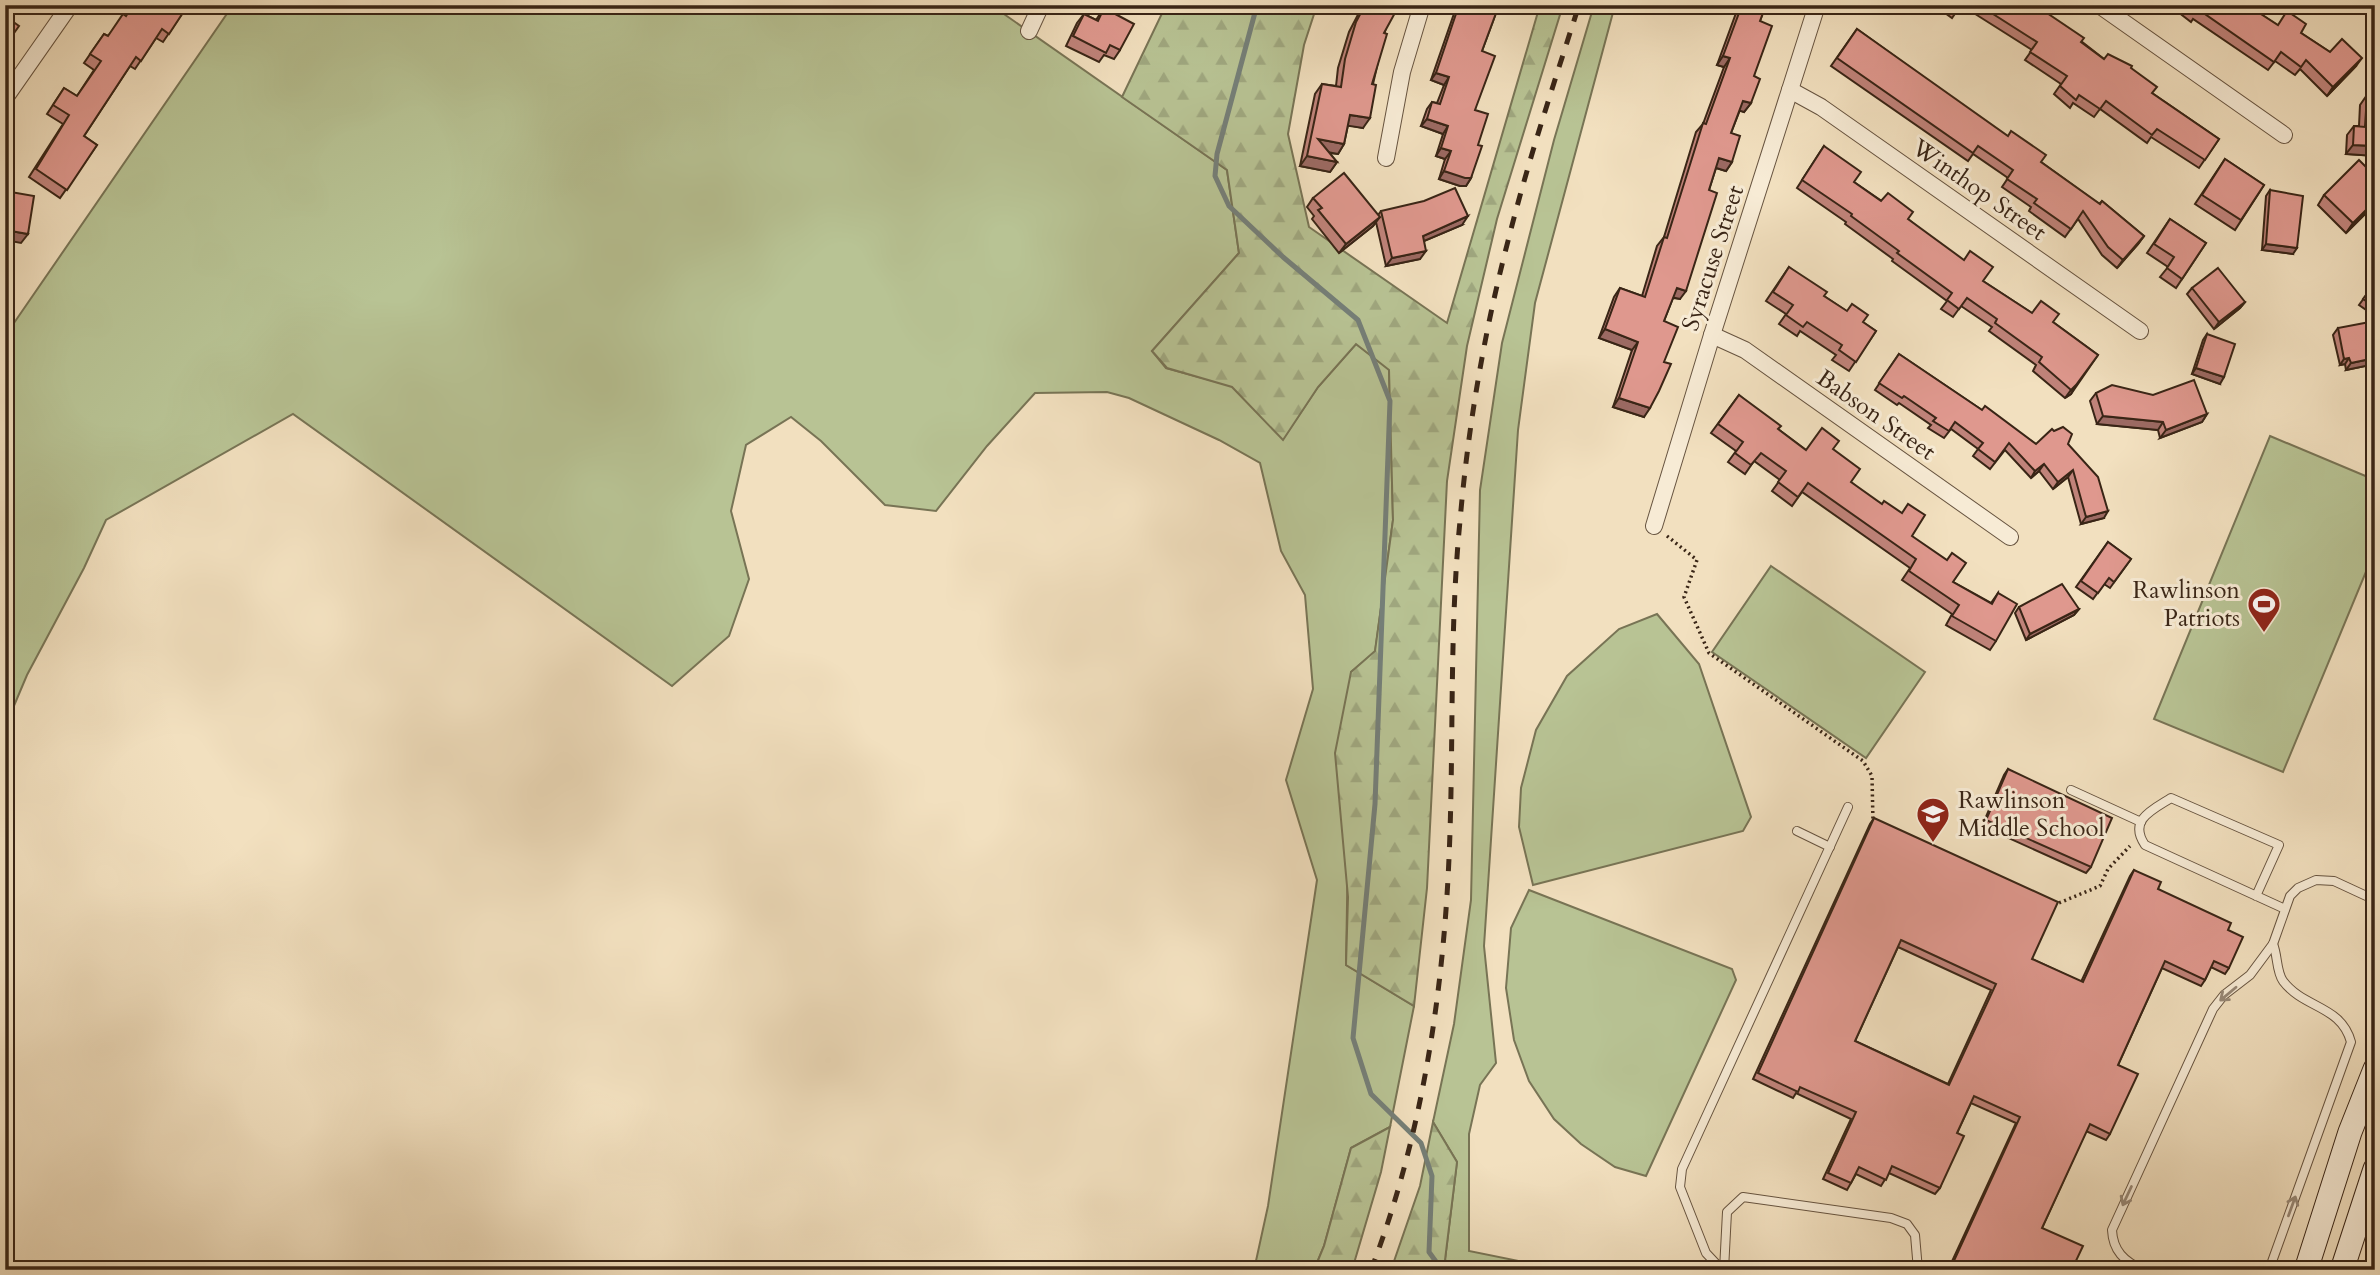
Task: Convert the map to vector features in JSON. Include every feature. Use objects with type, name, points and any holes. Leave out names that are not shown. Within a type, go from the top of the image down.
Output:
[{"type":"main road","points":[[2306,1270],[2350,1132],[2375,1069]]},
{"type":"main road","points":[[2343,1270],[2375,1169]]},
{"type":"street","points":[[5,98],[70,5]]},
{"type":"street","points":[[1029,31],[1041,5]]},
{"type":"street","points":[[1386,158],[1402,72],[1422,5]]},
{"type":"street","name":"Syracuse Street","points":[[1654,526],[1817,5]]},
{"type":"street","points":[[2099,5],[2284,135]]},
{"type":"street","name":"Winthop Street","points":[[1790,90],[1821,107],[2140,331]]},
{"type":"street","name":"Babson Street","points":[[1712,335],[1745,350],[2010,537]]},
{"type":"lane","points":[[2071,790],[2141,822]]},
{"type":"lane","points":[[2256,895],[2279,845],[2171,798],[2145,814],[2139,826],[2139,837],[2145,845],[2285,909]]},
{"type":"lane","points":[[1723,1270],[1706,1253],[1680,1187],[1682,1169],[1849,807]]},
{"type":"lane","points":[[1797,831],[1830,847]]},
{"type":"lane","points":[[2143,1270],[2130,1267],[2113,1244],[2112,1230],[2213,1009],[2224,995],[2250,975],[2273,944],[2290,896],[2298,888],[2316,880],[2334,881],[2375,900]]},
{"type":"lane","points":[[2269,1270],[2351,1042],[2340,1019],[2292,991],[2285,983],[2278,974],[2278,957],[2273,944]]},
{"type":"lane","points":[[1723,1270],[1727,1212],[1743,1197],[1891,1218],[1907,1223],[1915,1235],[1918,1270]]},
{"type":"path","points":[[1654,526],[1698,560],[1685,597],[1709,653],[1863,761],[1872,776],[1873,823]]},
{"type":"path","points":[[2052,905],[2100,886],[2108,869],[2139,837]]},
{"type":"green space","points":[[233,5],[991,5],[1227,170],[1239,253],[1152,351],[1166,368],[1232,386],[1283,439],[1318,387],[1356,344],[1389,369],[1393,520],[1375,652],[1351,672],[1346,965],[1414,1006],[1390,1127],[1351,1148],[1324,1246],[1314,1270],[1254,1270],[1268,1206],[1317,880],[1286,780],[1313,689],[1305,595],[1281,551],[1260,463],[1219,440],[1129,398],[1107,392],[1035,393],[987,446],[936,511],[885,505],[821,441],[791,417],[746,445],[731,511],[749,579],[729,636],[672,686],[293,414],[106,520],[84,568],[27,675],[5,727],[5,336]]},
{"type":"green space","points":[[1166,5],[1317,5],[1304,45],[1288,134],[1309,227],[1447,323],[1540,5],[1563,5],[1497,219],[1467,346],[1447,481],[1427,888],[1414,1006],[1346,965],[1348,897],[1335,753],[1351,672],[1375,651],[1393,520],[1389,370],[1356,344],[1318,387],[1283,440],[1232,387],[1167,368],[1152,351],[1239,253],[1227,170],[1122,97]]},
{"type":"green space","points":[[1594,5],[1615,5],[1535,303],[1518,430],[1484,946],[1496,1063],[1480,1085],[1469,1134],[1469,1251],[1564,1270],[1459,1270],[1445,1260],[1457,1162],[1433,1122],[1454,1024],[1471,900],[1480,490],[1502,343],[1554,140]]},
{"type":"green space","name":"Rawlinson Patriots","points":[[2270,436],[2375,480],[2375,550],[2283,772],[2154,719]]},
{"type":"green space","points":[[1771,566],[1925,672],[1866,758],[1712,652]]},
{"type":"green space","points":[[1657,614],[1699,664],[1751,817],[1743,831],[1533,885],[1519,827],[1521,788],[1536,730],[1567,676],[1619,629]]},
{"type":"green space","points":[[1529,890],[1732,969],[1736,980],[1646,1176],[1615,1167],[1581,1144],[1554,1119],[1529,1081],[1514,1040],[1506,988],[1511,928]]},
{"type":"green space","points":[[1433,1122],[1457,1162],[1445,1260],[1459,1270],[1391,1270],[1420,1186]]},
{"type":"green space","points":[[1390,1127],[1381,1172],[1352,1270],[1314,1270],[1324,1246],[1351,1148]]},
{"type":"building","points":[[133,5],[188,5],[169,34],[162,29],[141,61],[136,57],[84,136],[97,145],[67,190],[36,169],[69,115],[53,105],[64,88],[77,96],[101,61],[90,54],[104,34],[108,36],[123,14],[126,16]]},
{"type":"building","points":[[1365,5],[1391,5],[1389,8],[1396,11],[1384,33],[1387,34],[1372,84],[1376,85],[1370,118],[1350,115],[1344,144],[1318,139],[1337,162],[1307,156],[1322,84],[1341,87],[1345,59],[1356,22]]},
{"type":"building","points":[[1459,5],[1499,5],[1482,51],[1495,56],[1475,110],[1488,114],[1478,145],[1482,146],[1471,178],[1444,171],[1451,151],[1441,148],[1448,126],[1427,119],[1432,102],[1440,104],[1449,77],[1436,73]]},
{"type":"building","points":[[1742,5],[1766,5],[1760,21],[1772,26],[1754,76],[1760,79],[1751,103],[1743,101],[1731,133],[1740,136],[1732,162],[1719,158],[1709,190],[1717,193],[1686,291],[1677,288],[1664,321],[1678,327],[1664,362],[1671,364],[1650,408],[1619,398],[1638,342],[1605,329],[1620,288],[1645,297],[1664,237],[1667,238],[1703,123],[1706,124],[1730,58],[1723,56]]},
{"type":"building","points":[[1979,5],[2035,5],[2084,38],[2081,42],[2104,59],[2108,54],[2132,66],[2131,68],[2157,87],[2152,93],[2219,139],[2205,160],[2157,129],[2152,135],[2106,101],[2100,109],[2079,95],[2076,100],[2060,86],[2067,76],[2030,52],[2037,42]]},
{"type":"building","points":[[2186,5],[2247,5],[2278,25],[2287,11],[2306,24],[2301,33],[2330,52],[2342,39],[2362,58],[2333,87],[2306,60],[2301,67],[2281,52],[2274,62],[2199,10],[2197,13]]},
{"type":"building","points":[[1104,8],[1134,24],[1120,50],[1110,45],[1106,53],[1073,36],[1084,14],[1098,21]]},
{"type":"building","points":[[5,16],[19,26],[7,43],[5,42]]},
{"type":"building","points":[[1857,29],[2008,136],[2011,131],[2046,155],[2041,162],[2100,204],[2102,201],[2144,236],[2123,260],[2108,247],[2083,211],[2071,229],[2034,203],[2037,199],[2007,179],[2013,170],[1978,146],[1973,153],[1837,58]]},
{"type":"building","points":[[2367,95],[2375,96],[2375,146],[2353,145],[2354,126],[2365,127]]},
{"type":"building","points":[[1824,146],[1861,172],[1854,182],[1881,201],[1888,193],[1913,212],[1908,219],[1964,260],[1970,251],[1993,267],[1983,281],[2032,313],[2041,301],[2059,314],[2053,322],[2098,355],[2076,385],[2071,390],[2039,362],[2042,357],[1995,323],[1997,319],[1967,298],[1959,309],[1947,300],[1952,293],[1897,253],[1899,251],[1851,216],[1852,214],[1802,180]]},
{"type":"building","points":[[2225,159],[2264,185],[2241,220],[2202,195]]},
{"type":"building","points":[[2359,160],[2375,176],[2375,201],[2353,223],[2324,195]]},
{"type":"building","points":[[1344,173],[1380,217],[1346,244],[1318,210],[1322,208],[1313,198]]},
{"type":"building","points":[[1455,188],[1468,216],[1423,236],[1426,251],[1392,258],[1381,211],[1424,201]]},
{"type":"building","points":[[2270,190],[2303,196],[2297,248],[2266,244]]},
{"type":"building","points":[[5,191],[34,196],[28,234],[5,230]]},
{"type":"building","points":[[2170,219],[2206,243],[2182,279],[2167,268],[2174,257],[2154,244]]},
{"type":"building","points":[[1789,267],[1827,292],[1824,296],[1847,311],[1852,304],[1868,315],[1863,322],[1876,331],[1856,362],[1839,350],[1842,345],[1807,322],[1803,327],[1786,315],[1793,305],[1773,292]]},
{"type":"building","points":[[2218,268],[2245,302],[2219,322],[2192,288]]},
{"type":"building","points":[[2375,283],[2375,307],[2363,299]]},
{"type":"building","points":[[2375,321],[2375,358],[2351,363],[2349,358],[2344,359],[2338,328]]},
{"type":"building","points":[[2207,334],[2235,344],[2224,377],[2196,368]]},
{"type":"building","points":[[1899,354],[1982,410],[1985,406],[2036,444],[2052,429],[2054,431],[2063,427],[2072,434],[2068,444],[2098,477],[2108,511],[2086,517],[2073,470],[2058,482],[2044,464],[2035,471],[2009,443],[1995,462],[1978,449],[1983,443],[1955,422],[1949,431],[1933,421],[1936,418],[1904,396],[1902,398],[1879,383]]},
{"type":"building","points":[[2194,380],[2207,414],[2166,430],[2163,422],[2103,416],[2096,393],[2112,385],[2153,395]]},
{"type":"building","points":[[1739,395],[1781,426],[1778,429],[1806,450],[1822,428],[1839,441],[1833,449],[1860,469],[1851,482],[1882,504],[1884,501],[1902,513],[1908,504],[1925,515],[1912,536],[1947,560],[1952,553],[1966,563],[1953,582],[1992,604],[1998,593],[2017,604],[1996,641],[1952,616],[1959,605],[1909,571],[1916,559],[1808,483],[1798,497],[1778,482],[1786,471],[1761,453],[1751,465],[1735,453],[1743,442],[1718,424]]},
{"type":"building","points":[[2108,542],[2131,559],[2114,582],[2109,578],[2098,593],[2081,581]]},
{"type":"building","points":[[2062,584],[2079,609],[2030,634],[2019,607]]},
{"type":"building","points":[[2008,769],[2112,818],[2091,867],[1986,820]]},
{"type":"building","points":[[1874,818],[2058,902],[2032,959],[2083,982],[2134,870],[2161,882],[2158,889],[2231,923],[2228,930],[2243,937],[2229,968],[2214,961],[2205,980],[2165,961],[2118,1065],[2138,1074],[2110,1134],[2090,1124],[2042,1228],[2083,1246],[2074,1265],[2084,1270],[1963,1270],[1952,1265],[2020,1117],[1974,1096],[1957,1133],[1964,1136],[1940,1188],[1892,1166],[1886,1180],[1859,1167],[1851,1183],[1828,1173],[1856,1112],[1800,1087],[1798,1092],[1758,1073]],"holes":[[[1901,940],[1996,984],[1949,1085],[1855,1041]]]},
{"type":"waterway","points":[[1257,5],[1217,154],[1215,176],[1229,206],[1283,257],[1358,320],[1390,401],[1375,804],[1353,1038],[1371,1094],[1421,1143],[1432,1176],[1429,1252],[1442,1270]]},
{"type":"railway","points":[[1371,1270],[1388,1221],[1416,1119],[1435,1015],[1449,858],[1457,563],[1463,486],[1478,380],[1499,276],[1516,211],[1579,5]]},
{"type":"place","name":"Rawlinson Patriots","points":[[2264,634]]},
{"type":"place","name":"Rawlinson Middle School","points":[[1933,844]]}]
